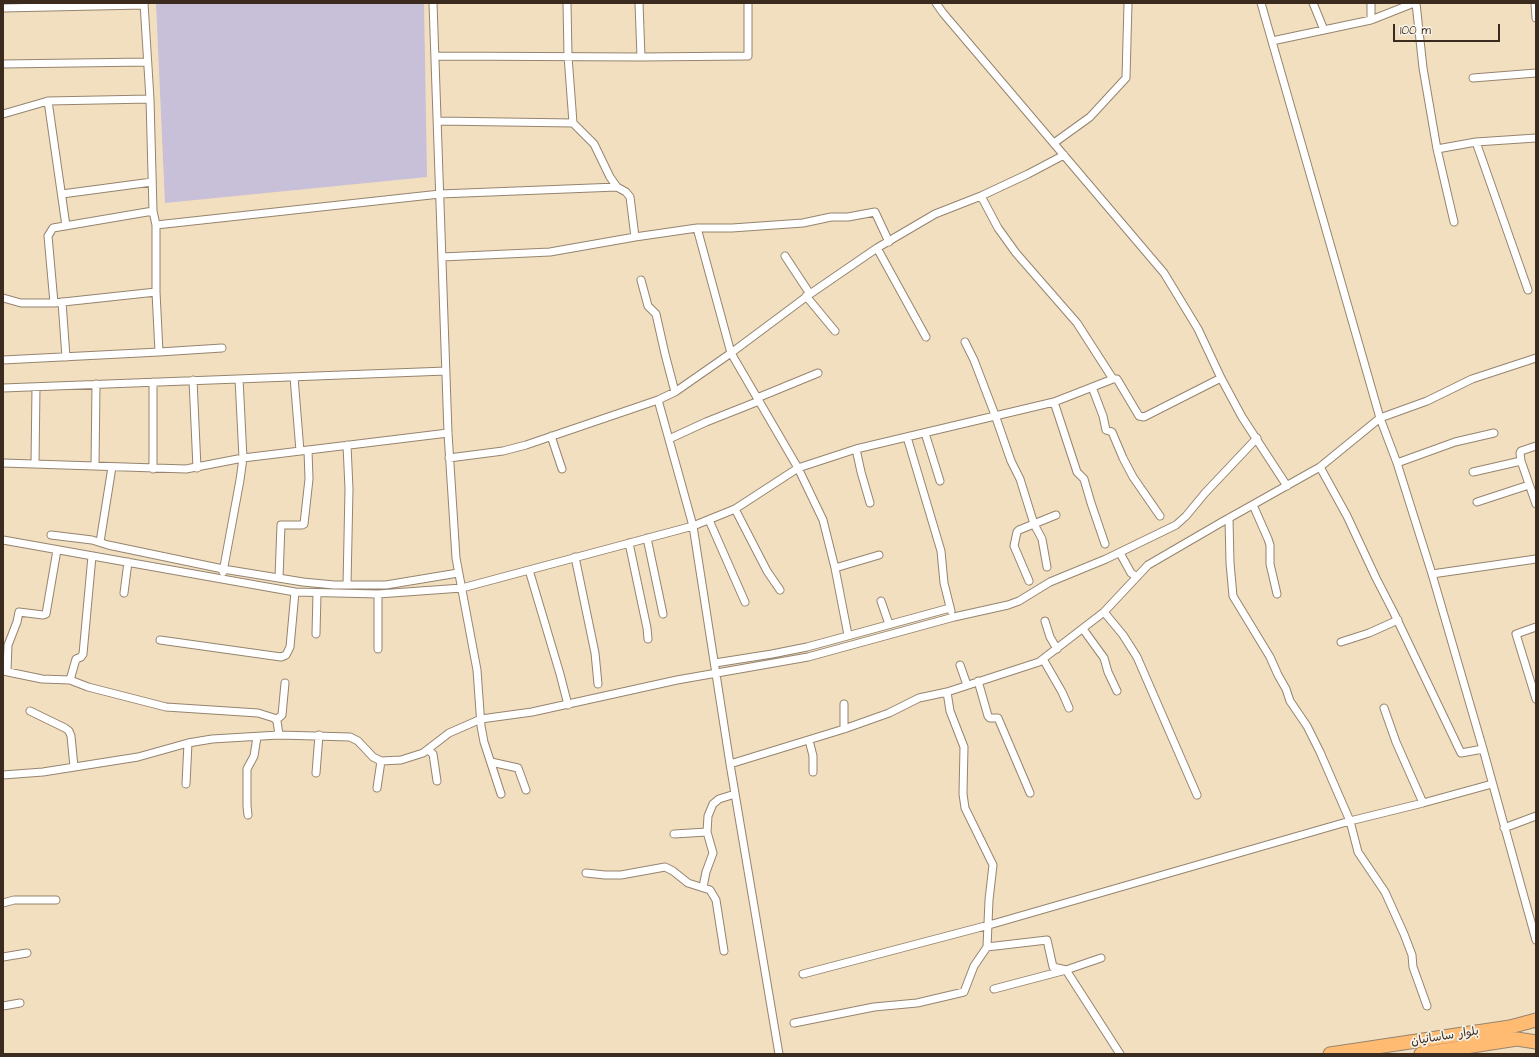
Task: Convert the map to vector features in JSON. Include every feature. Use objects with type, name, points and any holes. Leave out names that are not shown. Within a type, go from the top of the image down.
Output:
[{"type":"highway","name":"بلوار ساسانیان","points":[[1330,1054],[1510,1027],[1536,1020]]},
{"type":"highway","name":"بلوار ساسانیان","points":[[1421,1054],[1448,1052],[1517,1039],[1536,1042]]},
{"type":"street","points":[[434,3],[449,458],[458,572],[476,670],[480,704],[480,720],[484,742],[501,794]]},
{"type":"street","points":[[567,3],[568,56],[573,123],[594,144],[617,188]]},
{"type":"street","points":[[639,3],[641,57]]},
{"type":"street","points":[[435,56],[748,56],[748,3]]},
{"type":"street","points":[[936,3],[1064,155],[1103,204],[1164,273],[1198,329],[1221,378],[1242,417],[1257,438],[1286,486]]},
{"type":"street","points":[[1054,143],[1090,117],[1126,78],[1128,3]]},
{"type":"street","points":[[1261,3],[1380,418],[1397,463],[1432,574],[1483,749],[1536,940]]},
{"type":"street","points":[[1313,3],[1324,30]]},
{"type":"street","points":[[1371,3],[1371,20]]},
{"type":"street","points":[[1272,41],[1371,20],[1415,3],[1423,68],[1437,149],[1454,222]]},
{"type":"street","points":[[1535,3],[1536,18]]},
{"type":"street","points":[[3,8],[144,4],[150,98],[153,211],[156,225],[156,292],[159,352]]},
{"type":"street","points":[[3,64],[147,62]]},
{"type":"street","points":[[1473,78],[1536,73]]},
{"type":"street","points":[[3,114],[48,101],[150,98]]},
{"type":"street","points":[[48,101],[66,226]]},
{"type":"street","points":[[438,121],[573,123]]},
{"type":"street","points":[[1437,149],[1476,142],[1536,138]]},
{"type":"street","points":[[1476,142],[1528,290]]},
{"type":"street","points":[[449,458],[503,451],[526,445],[658,400],[675,392],[731,353],[808,295],[877,248],[935,214],[981,196],[1064,155]]},
{"type":"street","points":[[62,194],[152,182]]},
{"type":"street","points":[[156,225],[440,194],[617,188],[626,192],[630,197],[635,237]]},
{"type":"street","points":[[981,196],[998,228],[1016,253],[1077,323],[1113,380]]},
{"type":"street","points":[[54,303],[48,236],[53,228],[153,211]]},
{"type":"street","points":[[442,257],[550,252],[697,228],[732,228],[803,223],[831,217],[848,217],[875,212],[889,242]]},
{"type":"street","points":[[697,228],[731,353],[798,468],[823,520],[836,568],[848,635]]},
{"type":"street","points":[[877,248],[926,337]]},
{"type":"street","points":[[785,256],[808,295],[835,331]]},
{"type":"street","points":[[641,280],[648,306],[656,314],[675,392]]},
{"type":"street","points":[[3,298],[21,303],[54,303],[156,292]]},
{"type":"street","points":[[62,302],[66,357]]},
{"type":"street","points":[[965,342],[974,360],[1011,461],[1020,479],[1034,524],[1042,539],[1047,567]]},
{"type":"street","points":[[3,360],[222,348]]},
{"type":"street","points":[[730,764],[844,729],[890,713],[919,698],[947,692],[1039,662],[1104,612],[1148,565],[1320,467],[1380,418],[1426,401],[1472,379],[1536,358]]},
{"type":"street","points":[[3,388],[446,371]]},
{"type":"street","points":[[669,440],[706,422],[818,373]]},
{"type":"street","points":[[294,377],[300,451]]},
{"type":"street","points":[[3,540],[221,579],[317,594],[378,594],[462,588],[693,526],[735,509],[798,468],[856,449],[1054,402],[1117,379],[1141,417],[1221,378]]},
{"type":"street","points":[[221,579],[243,458],[239,379]]},
{"type":"street","points":[[193,380],[198,468]]},
{"type":"street","points":[[153,382],[153,469]]},
{"type":"street","points":[[95,466],[96,384]]},
{"type":"street","points":[[35,464],[36,387]]},
{"type":"street","points":[[1092,387],[1103,416],[1106,430],[1112,432],[1133,477],[1160,516]]},
{"type":"street","points":[[658,400],[693,526],[730,764],[779,1054]]},
{"type":"street","points":[[1054,402],[1077,472],[1084,479],[1091,504],[1106,544]]},
{"type":"street","points":[[3,464],[178,470],[198,468],[243,458],[448,433]]},
{"type":"street","points":[[925,433],[930,444],[940,481]]},
{"type":"street","points":[[1397,463],[1455,442],[1494,434]]},
{"type":"street","points":[[551,436],[562,470]]},
{"type":"street","points":[[908,437],[941,551],[944,584],[950,608],[954,617]]},
{"type":"street","points":[[3,775],[43,772],[138,757],[188,743],[280,735],[350,737],[358,741],[373,757],[381,761],[406,759],[428,750],[449,733],[480,720],[568,705],[677,680],[808,657],[954,617],[1008,605],[1020,600],[1050,582],[1120,553],[1176,525],[1257,438]]},
{"type":"street","points":[[347,445],[349,488],[347,585]]},
{"type":"street","points":[[1536,446],[1521,451],[1521,461],[1536,504]]},
{"type":"street","points":[[856,449],[870,503]]},
{"type":"street","points":[[279,578],[281,525],[304,524],[308,479],[308,450]]},
{"type":"street","points":[[1473,472],[1521,461]]},
{"type":"street","points":[[100,542],[112,467]]},
{"type":"street","points":[[1320,467],[1347,516],[1461,753],[1483,749]]},
{"type":"street","points":[[1477,502],[1529,486]]},
{"type":"street","points":[[1253,505],[1270,544],[1270,564],[1277,594]]},
{"type":"street","points":[[735,509],[767,571],[780,590]]},
{"type":"street","points":[[1029,581],[1014,546],[1017,532],[1056,515]]},
{"type":"street","points":[[1229,518],[1232,596],[1270,656],[1278,675],[1286,688],[1290,701],[1307,726],[1320,752],[1350,821],[1358,852],[1385,892],[1404,934],[1412,955],[1413,967],[1426,1006]]},
{"type":"street","points":[[709,520],[746,602]]},
{"type":"street","points":[[51,536],[100,542],[108,545],[223,568],[302,582],[347,585],[386,585],[458,572]]},
{"type":"street","points":[[647,538],[663,614]]},
{"type":"street","points":[[629,543],[648,639]]},
{"type":"street","points":[[57,550],[46,614],[42,615],[19,612],[17,622],[8,645],[5,671],[42,678],[70,680],[88,687],[166,707],[258,713],[276,720]]},
{"type":"street","points":[[1120,553],[1131,573],[1137,578]]},
{"type":"street","points":[[836,568],[879,555]]},
{"type":"street","points":[[70,680],[76,659],[81,657],[83,654],[92,556]]},
{"type":"street","points":[[575,557],[595,653],[598,684]]},
{"type":"street","points":[[1432,574],[1536,560]]},
{"type":"street","points":[[124,593],[128,562]]},
{"type":"street","points":[[529,570],[568,705]]},
{"type":"street","points":[[160,640],[281,657],[286,655],[290,647],[298,592],[302,582]]},
{"type":"street","points":[[316,634],[317,594]]},
{"type":"street","points":[[378,594],[378,649]]},
{"type":"street","points":[[881,601],[889,624]]},
{"type":"street","points":[[715,663],[807,647],[950,608]]},
{"type":"street","points":[[1104,612],[1123,635],[1137,657],[1197,795]]},
{"type":"street","points":[[1341,642],[1369,633],[1398,620]]},
{"type":"street","points":[[1045,621],[1050,637],[1057,649]]},
{"type":"street","points":[[1536,627],[1516,634],[1536,699]]},
{"type":"street","points":[[1083,629],[1104,658],[1108,672],[1117,691]]},
{"type":"street","points":[[1043,659],[1062,692],[1069,708]]},
{"type":"street","points":[[960,665],[967,685]]},
{"type":"street","points":[[978,681],[988,717],[998,718],[1030,793]]},
{"type":"street","points":[[276,720],[282,715],[285,683]]},
{"type":"street","points":[[794,1023],[874,1007],[917,1003],[964,992],[974,966],[988,947],[989,900],[993,865],[965,808],[963,794],[964,747],[950,711],[947,692]]},
{"type":"street","points":[[844,704],[844,729]]},
{"type":"street","points":[[1384,708],[1396,742],[1424,803]]},
{"type":"street","points":[[30,711],[69,731],[71,736],[74,767]]},
{"type":"street","points":[[276,720],[280,735]]},
{"type":"street","points":[[316,772],[319,735]]},
{"type":"street","points":[[248,815],[247,769],[254,756],[257,737]]},
{"type":"street","points":[[809,740],[813,756],[813,772]]},
{"type":"street","points":[[186,784],[188,743]]},
{"type":"street","points":[[428,750],[433,754],[437,782]]},
{"type":"street","points":[[377,788],[381,761]]},
{"type":"street","points":[[491,762],[518,768],[526,790]]},
{"type":"street","points":[[803,974],[989,925],[1350,821],[1424,803],[1492,784]]},
{"type":"street","points":[[703,887],[706,872],[713,853],[707,832],[708,816],[713,804],[735,794]]},
{"type":"street","points":[[1504,828],[1536,816]]},
{"type":"street","points":[[674,834],[707,832]]},
{"type":"street","points":[[586,873],[605,875],[621,874],[664,867],[673,871],[688,883],[710,890],[716,900],[724,951]]},
{"type":"street","points":[[3,903],[14,900],[56,900]]},
{"type":"street","points":[[988,947],[1047,940],[1053,967],[1066,970],[1120,1054]]},
{"type":"street","points":[[3,957],[27,953]]},
{"type":"street","points":[[994,989],[1066,970],[1101,958]]},
{"type":"street","points":[[3,1006],[20,1003]]},
{"type":"shaded area","points":[[156,3],[424,3],[427,177],[165,203]]}]
